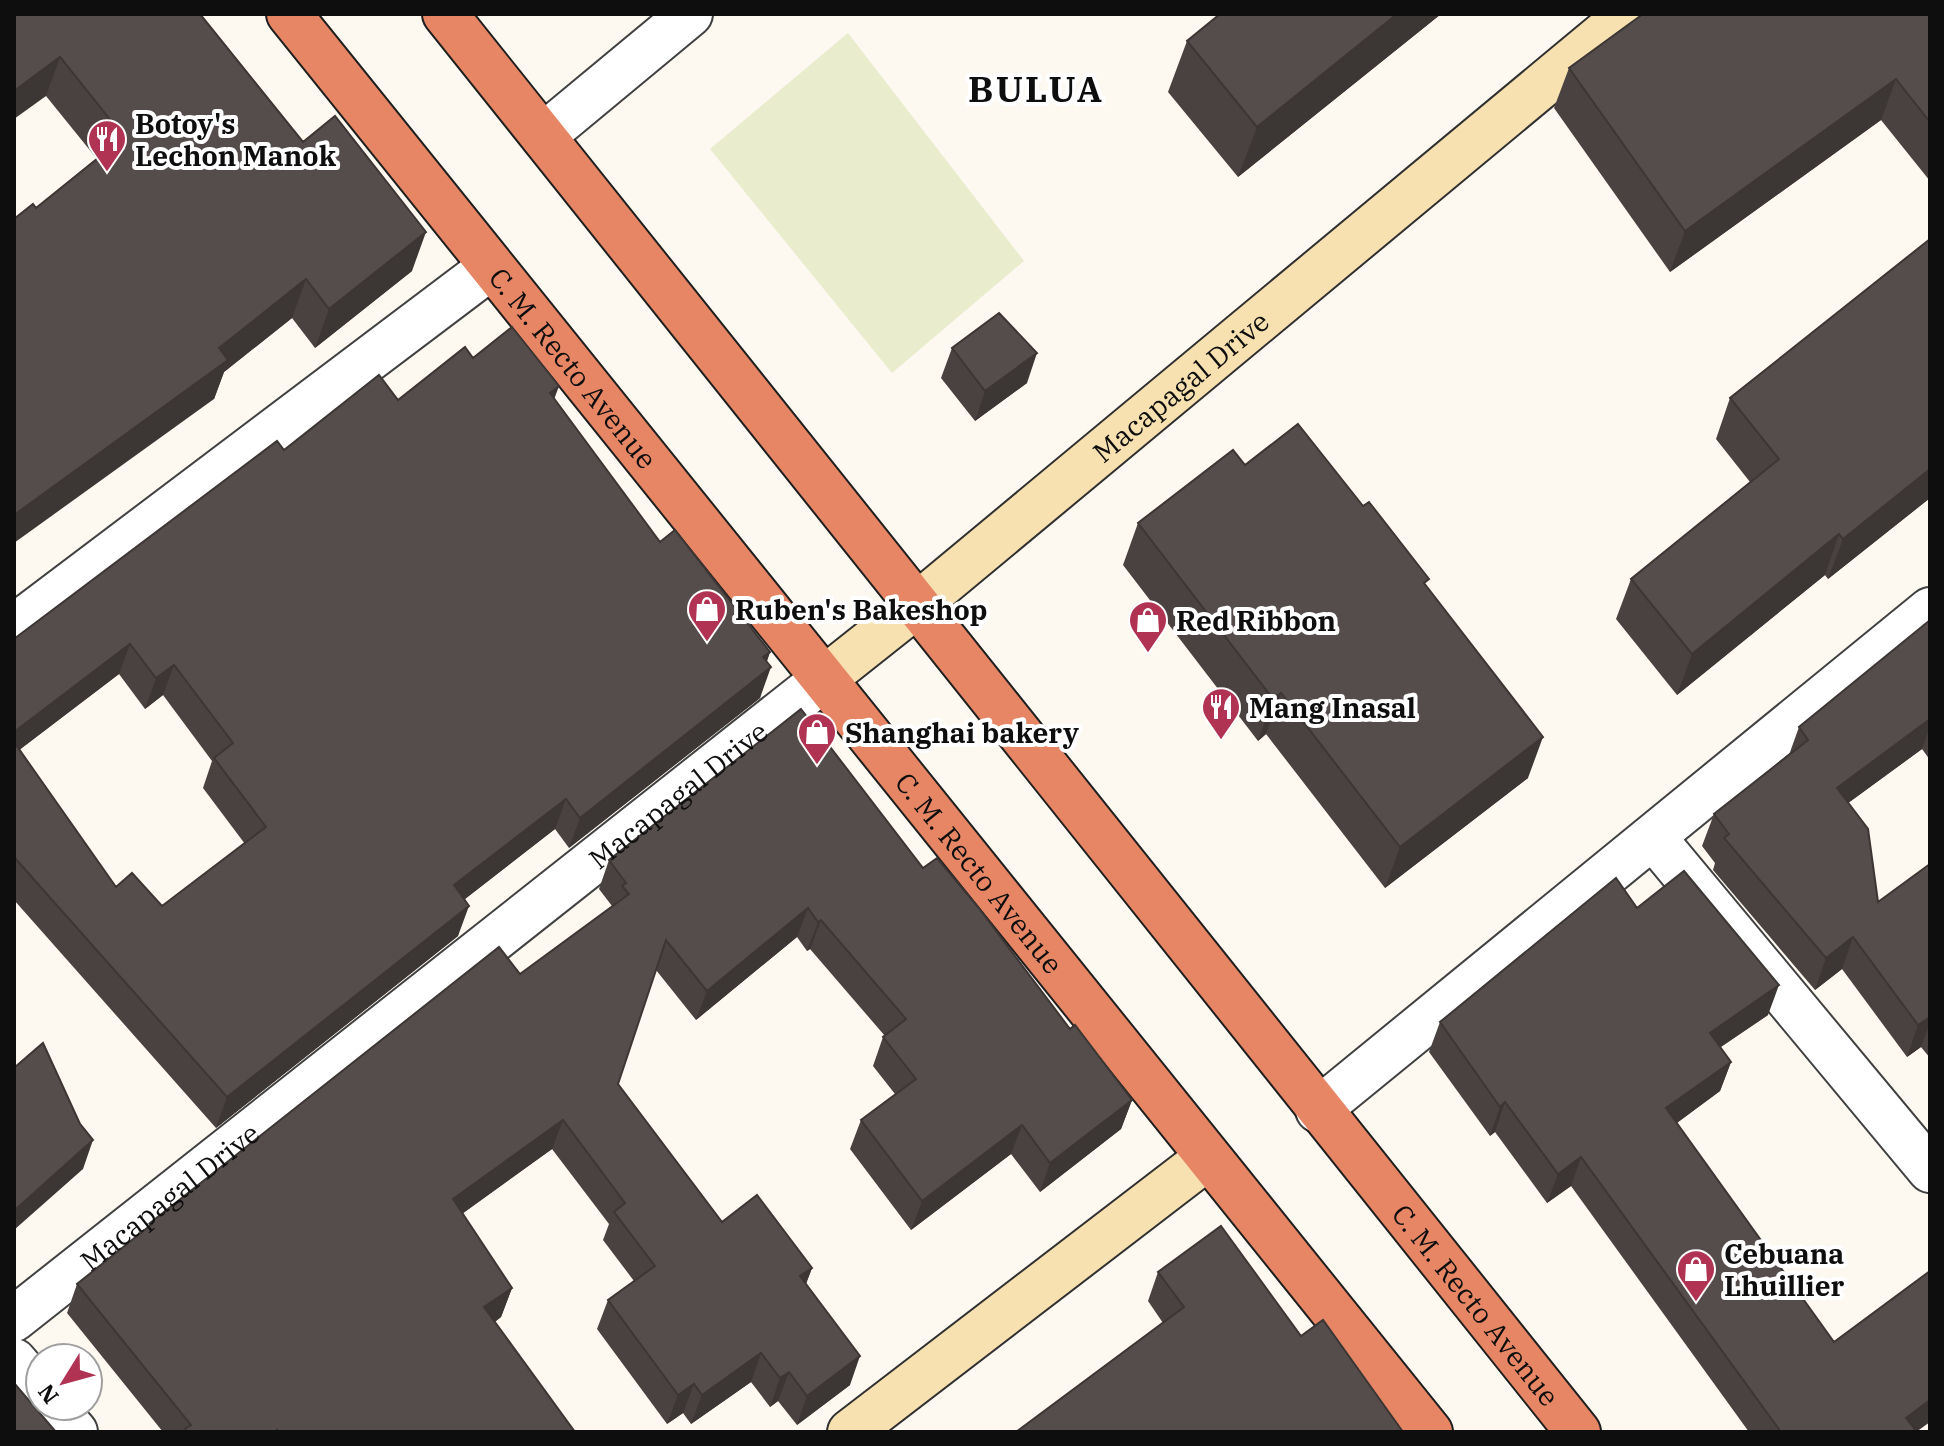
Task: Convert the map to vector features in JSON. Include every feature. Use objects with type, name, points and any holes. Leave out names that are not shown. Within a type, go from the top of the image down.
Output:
[{"type":"highway","name":"C. M. Recto Avenue","points":[[289,14],[1430,1432]]},
{"type":"highway","name":"C. M. Recto Avenue","points":[[445,14],[1578,1432]]},
{"type":"main road","name":"Macapagal Drive","points":[[825,678],[1628,14]]},
{"type":"main road","points":[[850,1432],[1207,1158]]},
{"type":"street","points":[[543,136],[690,14]]},
{"type":"street","points":[[14,627],[491,267]]},
{"type":"street","points":[[1318,1110],[1930,610]]},
{"type":"street","name":"Macapagal Drive","points":[[14,1319],[825,678]]},
{"type":"street","points":[[1653,837],[1930,1170]]},
{"type":"green space","points":[[848,33],[1024,261],[892,373],[710,149]]},
{"type":"building","points":[[14,14],[200,14],[303,142],[335,116],[426,232],[329,309],[306,279],[219,348],[228,360],[14,515],[14,219],[33,204],[36,208],[124,137],[60,57],[14,91]]},
{"type":"building","points":[[1220,14],[1397,14],[1257,127],[1187,41]]},
{"type":"building","points":[[1643,14],[1930,14],[1930,122],[1896,79],[1685,231],[1569,68]]},
{"type":"building","points":[[1930,239],[1930,469],[1843,539],[1839,534],[1692,654],[1631,579],[1779,459],[1730,398]]},
{"type":"building","points":[[999,313],[1037,353],[985,391],[952,348]]},
{"type":"building","points":[[512,327],[559,386],[550,393],[660,542],[675,530],[770,652],[763,657],[771,667],[580,818],[566,799],[454,885],[469,906],[227,1097],[14,857],[14,742],[116,887],[132,873],[162,906],[266,827],[214,758],[233,743],[174,665],[156,678],[130,644],[14,732],[14,639],[277,441],[284,450],[379,375],[398,400],[465,347],[473,358]]},
{"type":"building","points":[[1298,424],[1363,506],[1369,502],[1429,579],[1424,583],[1543,737],[1400,847],[1281,693],[1273,699],[1138,523],[1233,450],[1245,465]]},
{"type":"building","points":[[1930,620],[1930,719],[1837,788],[1868,829],[1878,902],[1930,864],[1930,1017],[1918,1025],[1853,937],[1826,958],[1724,838],[1729,834],[1714,814],[1808,740],[1799,727]]},
{"type":"building","points":[[801,709],[923,868],[937,858],[1070,1029],[1075,1025],[1132,1100],[1050,1163],[1022,1125],[922,1201],[861,1120],[916,1079],[883,1037],[906,1019],[821,920],[818,922],[808,908],[707,991],[666,940],[618,1084],[722,1222],[757,1195],[812,1268],[800,1276],[860,1356],[807,1396],[789,1372],[780,1378],[761,1353],[702,1395],[694,1384],[678,1395],[608,1300],[655,1266],[614,1212],[625,1203],[563,1120],[453,1199],[512,1288],[484,1307],[575,1432],[187,1432],[185,1429],[191,1425],[77,1284],[499,947],[520,974],[629,894],[622,886],[626,883],[609,860]]},
{"type":"building","points":[[1684,871],[1779,985],[1710,1033],[1731,1062],[1666,1108],[1834,1342],[1930,1271],[1930,1400],[1906,1418],[1917,1432],[1781,1432],[1581,1157],[1558,1174],[1505,1102],[1500,1107],[1440,1022],[1616,878],[1637,908]]},
{"type":"building","points":[[43,1043],[80,1124],[93,1140],[16,1209],[14,1068]]},
{"type":"building","points":[[1221,1226],[1301,1336],[1323,1320],[1403,1432],[1016,1432],[1184,1307],[1158,1272]]},
{"type":"building","points":[[14,1383],[24,1395],[24,1422],[47,1422],[56,1432],[14,1432]]},
{"type":"place","name":"Botoy's Lechon Manok","points":[[107,173]]},
{"type":"place","name":"Ruben's Bakeshop","points":[[707,643]]},
{"type":"place","name":"Red Ribbon","points":[[1148,654]]},
{"type":"place","name":"Mang Inasal","points":[[1221,741]]},
{"type":"place","name":"Shanghai bakery","points":[[817,766]]},
{"type":"place","name":"Cebuana Lhuillier","points":[[1696,1303]]},
{"type":"district","name":"BULUA","points":[[1036,88]]}]
